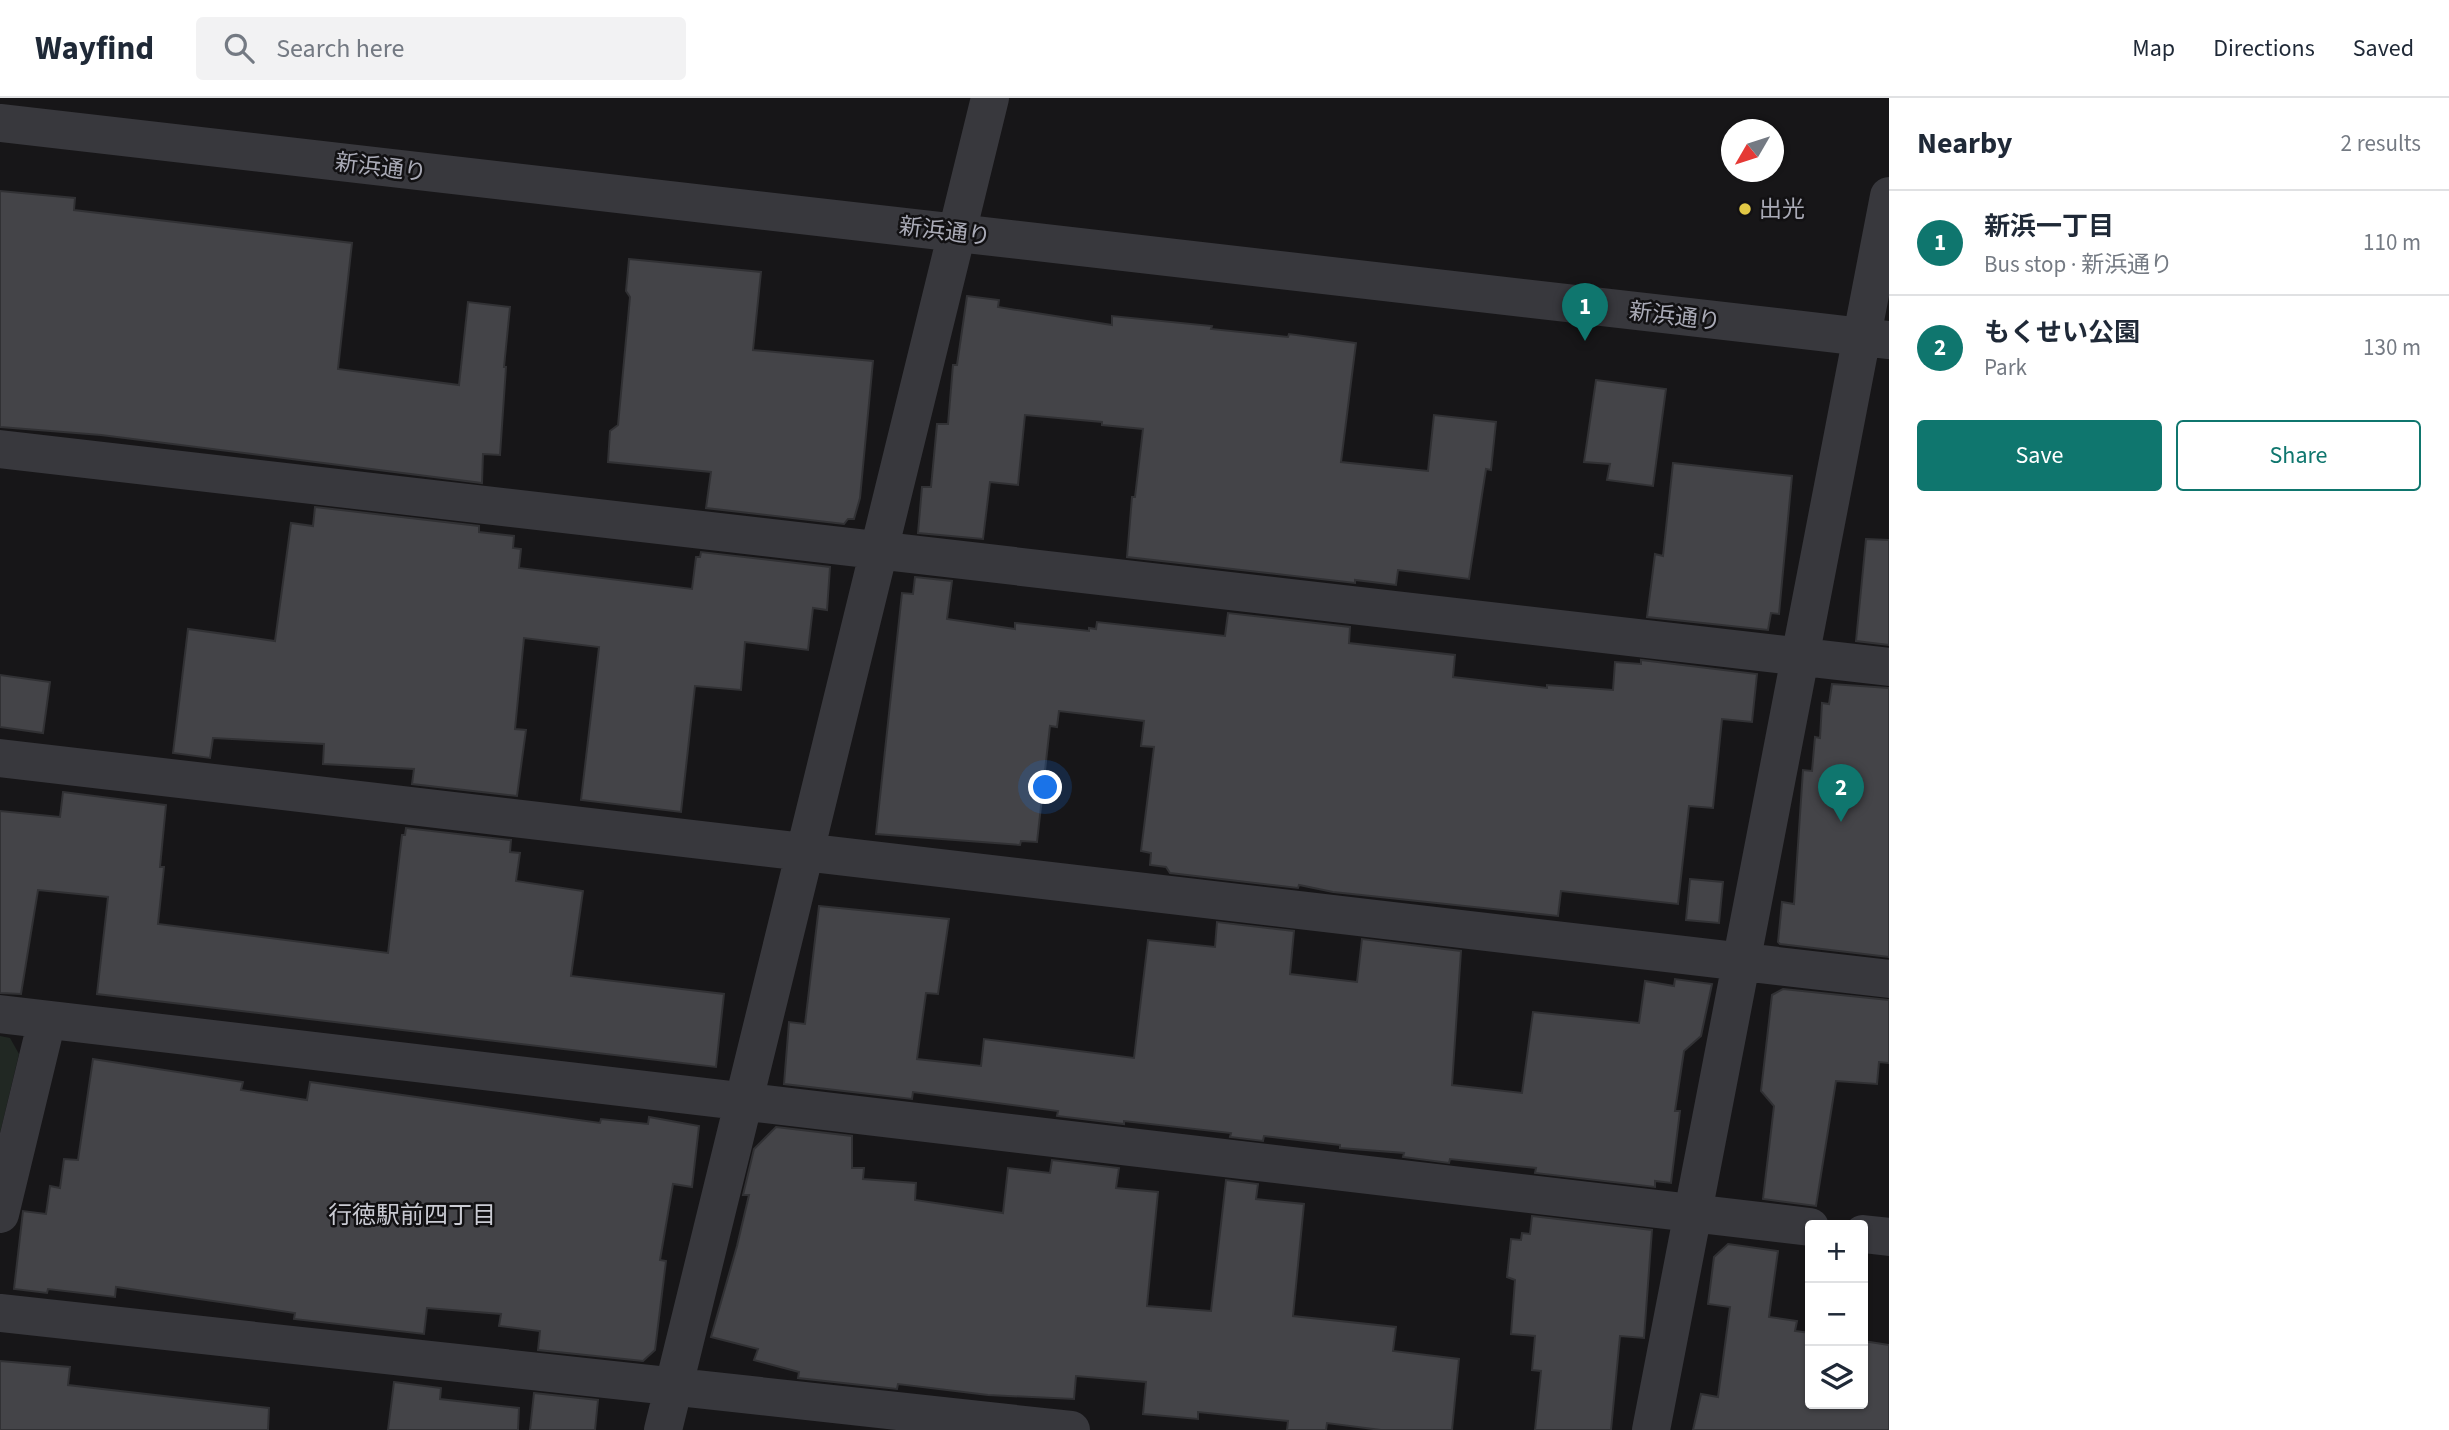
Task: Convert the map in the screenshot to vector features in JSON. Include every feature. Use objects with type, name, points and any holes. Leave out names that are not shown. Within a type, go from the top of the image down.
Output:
[{"type":"street","points":[[663,1430],[990,98]]},
{"type":"street","name":"新浜通り","points":[[0,124],[1876,339]]},
{"type":"street","points":[[1651,1430],[1800,657],[1876,339],[1889,196]]},
{"type":"street","points":[[0,449],[1889,667]]},
{"type":"street","points":[[0,758],[1889,979]]},
{"type":"street","points":[[0,1014],[1805,1226]]},
{"type":"street","points":[[0,1214],[47,1020]]},
{"type":"street","points":[[1868,1235],[1889,1237]]},
{"type":"street","points":[[0,1313],[1071,1430]]},
{"type":"shaded area","points":[[0,1036],[10,1038],[19,1054],[0,1133]]},
{"type":"building","points":[[0,191],[75,198],[74,210],[352,243],[338,369],[459,385],[468,302],[510,307],[500,455],[483,454],[482,483],[101,435],[0,427]]},
{"type":"building","points":[[629,259],[761,272],[753,350],[873,361],[860,498],[854,519],[848,519],[844,524],[706,508],[711,472],[608,462],[610,431],[618,425],[630,297],[626,291]]},
{"type":"building","points":[[967,296],[999,300],[998,307],[1112,325],[1112,316],[1356,343],[1341,462],[1428,471],[1434,415],[1496,422],[1491,470],[1486,469],[1469,579],[1398,570],[1396,585],[1355,580],[1355,583],[1127,557],[1132,497],[1135,497],[1143,429],[1102,425],[1102,422],[1025,415],[1018,485],[990,482],[983,539],[918,533],[922,487],[931,487],[937,424],[948,424],[953,365],[957,365]]},
{"type":"building","points":[[1596,380],[1666,389],[1653,486],[1607,480],[1610,464],[1584,462]]},
{"type":"building","points":[[1673,463],[1792,476],[1779,614],[1771,613],[1768,630],[1647,617],[1655,554],[1663,556]]},
{"type":"building","points":[[315,507],[479,526],[479,532],[514,536],[513,548],[521,549],[519,568],[692,589],[696,557],[700,557],[701,552],[830,567],[827,610],[813,608],[808,650],[745,642],[741,690],[695,686],[681,812],[581,800],[599,647],[524,638],[515,729],[526,730],[517,796],[412,784],[414,769],[323,764],[324,744],[213,738],[210,758],[173,753],[188,629],[275,641],[291,523],[313,526]]},
{"type":"building","points":[[1866,539],[1889,540],[1889,645],[1856,641]]},
{"type":"building","points":[[915,577],[952,581],[947,619],[1015,629],[1015,623],[1089,631],[1089,628],[1096,629],[1097,622],[1225,636],[1228,613],[1350,627],[1349,643],[1455,655],[1453,677],[1547,688],[1547,685],[1613,690],[1615,662],[1641,664],[1641,660],[1757,674],[1752,722],[1722,719],[1713,808],[1689,806],[1678,904],[1561,891],[1558,916],[1333,892],[1299,885],[1298,888],[1170,873],[1166,867],[1150,865],[1151,853],[1141,851],[1154,747],[1141,746],[1144,721],[1059,711],[1057,727],[1050,726],[1037,842],[1021,841],[1020,845],[876,834],[902,593],[913,594]]},
{"type":"building","points":[[0,675],[50,682],[43,733],[0,727]]},
{"type":"building","points":[[1832,684],[1889,688],[1889,957],[1778,942],[1782,902],[1794,904],[1803,770],[1812,771],[1815,737],[1820,738],[1822,703],[1829,704]]},
{"type":"building","points":[[63,792],[166,805],[160,867],[164,867],[158,924],[388,953],[402,835],[405,835],[406,828],[511,840],[510,852],[520,853],[516,881],[583,891],[571,976],[724,994],[716,1067],[97,994],[108,897],[38,890],[21,994],[0,993],[0,811],[60,817]]},
{"type":"building","points":[[1690,879],[1723,882],[1719,923],[1686,920]]},
{"type":"building","points":[[819,906],[949,919],[938,994],[926,993],[917,1059],[981,1066],[984,1039],[1134,1058],[1148,940],[1215,947],[1217,922],[1294,931],[1290,974],[1357,982],[1362,939],[1461,951],[1452,1085],[1522,1093],[1533,1012],[1639,1023],[1645,981],[1674,986],[1675,979],[1712,984],[1701,1036],[1684,1051],[1675,1111],[1680,1111],[1671,1183],[1655,1181],[1655,1187],[1535,1173],[1536,1168],[1450,1159],[1449,1163],[1403,1157],[1404,1153],[1340,1148],[1340,1145],[1264,1136],[1263,1141],[1230,1137],[1231,1133],[1057,1116],[1058,1111],[913,1092],[912,1099],[784,1084],[789,1022],[805,1024]]},
{"type":"building","points":[[1783,989],[1889,1000],[1889,1063],[1879,1062],[1877,1084],[1836,1081],[1816,1206],[1763,1199],[1774,1106],[1761,1091],[1772,995]]},
{"type":"building","points":[[93,1059],[243,1082],[241,1090],[307,1100],[310,1082],[600,1123],[601,1119],[648,1124],[649,1117],[699,1126],[692,1187],[673,1184],[660,1260],[666,1261],[655,1350],[643,1361],[538,1350],[540,1331],[499,1326],[501,1314],[427,1308],[424,1334],[294,1319],[295,1313],[116,1287],[115,1297],[48,1289],[47,1293],[14,1289],[23,1211],[46,1214],[50,1186],[60,1188],[64,1159],[78,1160]]},
{"type":"building","points":[[776,1127],[852,1136],[852,1168],[864,1168],[863,1179],[916,1183],[915,1200],[1003,1213],[1008,1168],[1050,1173],[1052,1160],[1119,1168],[1116,1188],[1158,1192],[1147,1306],[1211,1311],[1226,1180],[1258,1184],[1256,1199],[1304,1204],[1293,1316],[1396,1327],[1393,1351],[1459,1359],[1452,1430],[1381,1430],[1327,1423],[1326,1430],[1287,1430],[1288,1421],[1198,1412],[1198,1419],[1143,1414],[1146,1382],[1076,1376],[1074,1399],[988,1395],[898,1384],[897,1389],[798,1378],[799,1372],[754,1360],[758,1349],[711,1337],[749,1195],[743,1195],[754,1149]]},
{"type":"building","points":[[1532,1216],[1652,1230],[1644,1338],[1620,1336],[1611,1430],[1535,1430],[1541,1371],[1532,1370],[1535,1336],[1511,1334],[1515,1280],[1507,1277],[1511,1239],[1521,1240],[1522,1233],[1530,1234]]},
{"type":"building","points":[[1728,1244],[1778,1251],[1769,1317],[1797,1321],[1795,1331],[1805,1332],[1805,1409],[1868,1409],[1868,1342],[1889,1345],[1889,1430],[1693,1430],[1701,1394],[1718,1397],[1730,1307],[1708,1304],[1714,1257]]},
{"type":"building","points":[[0,1361],[70,1367],[68,1385],[269,1408],[268,1430],[0,1430]]},
{"type":"building","points":[[394,1382],[441,1388],[440,1399],[519,1408],[518,1430],[388,1430]]},
{"type":"building","points":[[534,1393],[598,1400],[595,1430],[530,1430]]},
{"type":"place","name":"出光","points":[[1745,209]]},
{"type":"place","name":"新浜一丁目","points":[[1585,341]]},
{"type":"place","name":"もくせい公園","points":[[1841,822]]},
{"type":"district","name":"行徳駅前四丁目","points":[[412,1215]]}]
